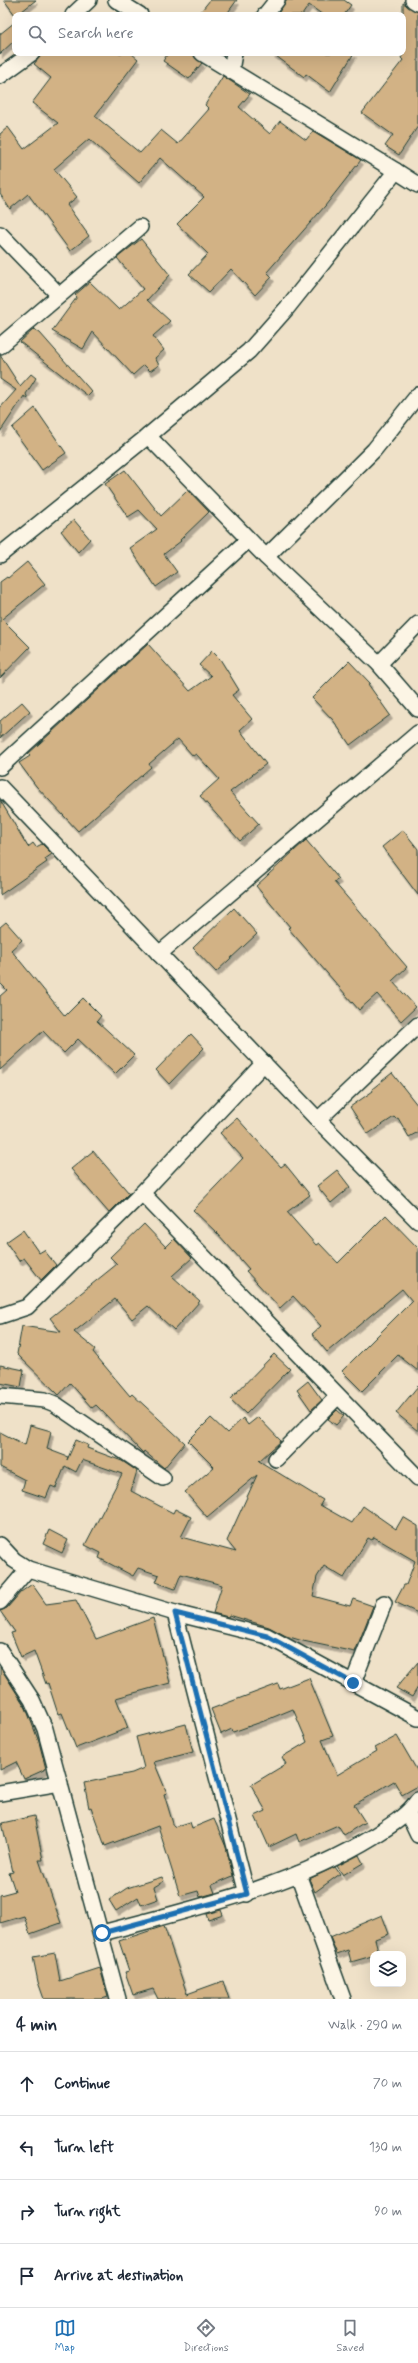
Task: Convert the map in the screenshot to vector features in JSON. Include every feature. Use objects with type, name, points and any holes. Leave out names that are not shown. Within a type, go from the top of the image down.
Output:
[{"type":"street","points":[[76,12],[89,0]]},
{"type":"street","points":[[116,0],[135,12]]},
{"type":"street","points":[[267,12],[277,0]]},
{"type":"street","points":[[413,0],[418,3]]},
{"type":"street","points":[[0,76],[28,56]]},
{"type":"street","points":[[207,56],[418,185]]},
{"type":"street","points":[[232,71],[234,56]]},
{"type":"street","points":[[0,555],[148,436],[249,351],[287,308],[396,171]]},
{"type":"street","points":[[0,346],[140,227]]},
{"type":"street","points":[[0,234],[59,295]]},
{"type":"street","points":[[266,557],[374,450],[418,395]]},
{"type":"street","points":[[148,436],[248,540],[379,664],[418,709]]},
{"type":"street","points":[[0,767],[248,540]]},
{"type":"street","points":[[379,664],[418,624]]},
{"type":"street","points":[[159,954],[418,733]]},
{"type":"street","points":[[0,787],[318,1120],[418,1220]]},
{"type":"street","points":[[318,1120],[418,1025]]},
{"type":"street","points":[[0,1316],[27,1307],[142,1194],[264,1063]]},
{"type":"street","points":[[142,1194],[337,1397],[418,1478]]},
{"type":"street","points":[[0,1396],[45,1400],[55,1404],[163,1478]]},
{"type":"street","points":[[276,1459],[337,1397]]},
{"type":"street","points":[[0,1545],[14,1560],[28,1569],[175,1613],[267,1636],[418,1718]]},
{"type":"street","points":[[0,1602],[28,1569]]},
{"type":"street","points":[[353,1683],[384,1603]]},
{"type":"street","points":[[175,1613],[247,1894]]},
{"type":"street","points":[[0,1651],[32,1700],[45,1729],[102,1933],[118,1999]]},
{"type":"street","points":[[0,1793],[60,1783]]},
{"type":"street","points":[[102,1933],[247,1894],[298,1874],[354,1848],[408,1814],[418,1800]]},
{"type":"street","points":[[408,1814],[418,1835]]},
{"type":"street","points":[[298,1874],[344,1999]]},
{"type":"building","points":[[4,0],[36,0],[21,12],[13,12]]},
{"type":"building","points":[[210,0],[237,0],[228,12],[200,12]]},
{"type":"building","points":[[287,0],[344,0],[351,5],[346,12],[319,12],[309,5],[304,12],[279,12]]},
{"type":"building","points":[[403,3],[418,12],[418,126],[399,155],[385,146],[393,135],[362,113],[403,60],[401,58],[402,56],[406,56],[406,12],[403,12]]},
{"type":"building","points":[[12,24],[12,43],[0,54],[0,34]]},
{"type":"building","points":[[41,56],[134,56],[138,59],[95,116],[140,153],[161,130],[178,144],[209,109],[205,105],[223,76],[250,94],[239,107],[270,134],[280,121],[306,140],[313,131],[361,160],[325,206],[267,272],[272,277],[255,295],[231,269],[209,292],[189,274],[208,254],[177,224],[204,197],[160,158],[139,183],[89,139],[54,169],[77,197],[67,205],[89,236],[70,251],[28,194],[10,209],[0,194],[0,134],[8,127],[24,149],[58,123],[32,103],[51,78],[34,64]]},
{"type":"building","points":[[166,56],[195,56],[202,63],[189,79],[163,61]]},
{"type":"building","points":[[276,56],[352,56],[330,92],[306,74],[304,77]]},
{"type":"building","points":[[141,239],[170,275],[147,300],[170,321],[153,336],[164,350],[155,358],[159,365],[150,371],[144,365],[133,375],[93,332],[83,349],[52,331],[77,297],[75,295],[90,282],[119,310],[143,289],[117,258]]},
{"type":"building","points":[[34,329],[40,333],[92,392],[88,396],[20,342]]},
{"type":"building","points":[[0,355],[20,386],[31,374],[36,378],[26,394],[28,399],[24,396],[0,432],[0,408],[16,390],[0,379]]},
{"type":"building","points":[[35,408],[66,453],[42,470],[12,428]]},
{"type":"building","points":[[125,470],[161,516],[188,490],[209,512],[180,540],[181,541],[164,554],[177,572],[156,587],[130,548],[157,529],[139,510],[128,517],[105,484]]},
{"type":"building","points":[[74,520],[90,539],[78,552],[61,531]]},
{"type":"building","points":[[27,562],[45,584],[2,619],[30,647],[0,678],[0,582],[7,577],[8,578]]},
{"type":"building","points":[[148,644],[190,691],[211,676],[199,665],[212,651],[220,659],[239,690],[232,695],[252,719],[240,730],[266,764],[230,792],[259,824],[240,841],[200,796],[219,779],[196,754],[193,756],[178,739],[149,764],[151,767],[78,831],[36,786],[19,763],[30,756],[28,754]]},
{"type":"building","points":[[349,661],[370,683],[368,684],[390,715],[350,745],[333,720],[312,698]]},
{"type":"building","points":[[22,702],[30,711],[0,738],[0,721]]},
{"type":"building","points":[[0,800],[28,847],[33,843],[36,847],[42,844],[52,854],[45,859],[47,862],[0,895]]},
{"type":"building","points":[[403,830],[418,849],[418,895],[382,847]]},
{"type":"building","points":[[306,840],[339,879],[334,882],[407,967],[392,981],[416,1007],[401,1021],[377,994],[359,1010],[288,928],[290,927],[256,886]]},
{"type":"building","points":[[234,908],[257,934],[216,972],[193,948]]},
{"type":"building","points":[[6,922],[22,940],[11,950],[65,1016],[83,998],[101,1016],[97,1021],[134,1055],[115,1074],[78,1039],[64,1053],[43,1031],[0,1070],[0,996],[7,990],[0,983],[0,927]]},
{"type":"building","points":[[191,1034],[204,1048],[169,1084],[156,1070]]},
{"type":"building","points":[[392,1073],[418,1106],[418,1132],[409,1137],[398,1118],[396,1119],[394,1117],[368,1134],[350,1107],[373,1091],[372,1089]]},
{"type":"building","points":[[237,1118],[281,1167],[285,1164],[310,1195],[287,1212],[316,1245],[319,1243],[338,1263],[386,1215],[418,1248],[418,1371],[398,1355],[362,1391],[342,1371],[412,1301],[402,1289],[327,1352],[312,1334],[321,1326],[293,1296],[280,1308],[246,1271],[249,1269],[218,1234],[193,1210],[243,1158],[220,1133]]},
{"type":"building","points":[[93,1151],[129,1193],[109,1213],[71,1169]]},
{"type":"building","points":[[337,1170],[350,1187],[331,1203],[317,1186]]},
{"type":"building","points":[[144,1224],[166,1247],[174,1239],[192,1258],[172,1276],[200,1301],[174,1330],[148,1306],[132,1319],[115,1299],[74,1332],[95,1349],[93,1352],[130,1396],[132,1394],[185,1443],[164,1468],[144,1451],[143,1453],[96,1405],[92,1408],[70,1383],[59,1395],[17,1354],[22,1326],[61,1332],[50,1318],[117,1264],[110,1257]]},
{"type":"building","points":[[23,1230],[39,1253],[44,1250],[56,1265],[41,1280],[24,1258],[19,1261],[6,1242]]},
{"type":"building","points":[[274,1354],[290,1369],[246,1414],[230,1399]]},
{"type":"building","points":[[0,1365],[24,1370],[21,1387],[0,1383]]},
{"type":"building","points":[[308,1381],[322,1400],[311,1410],[297,1390]]},
{"type":"building","points":[[418,1386],[418,1431],[396,1413]]},
{"type":"building","points":[[337,1410],[344,1416],[336,1425],[328,1419]]},
{"type":"building","points":[[258,1417],[281,1441],[259,1461],[323,1500],[320,1505],[352,1523],[363,1506],[396,1529],[403,1517],[418,1526],[418,1613],[395,1602],[404,1585],[406,1585],[415,1561],[374,1537],[372,1540],[368,1538],[344,1578],[324,1566],[317,1577],[313,1596],[350,1606],[353,1599],[373,1606],[355,1652],[303,1641],[286,1636],[269,1627],[229,1615],[228,1617],[213,1613],[222,1585],[181,1574],[175,1589],[156,1582],[159,1575],[138,1568],[133,1576],[99,1558],[101,1553],[85,1545],[122,1474],[82,1460],[76,1472],[65,1466],[56,1488],[51,1486],[46,1498],[22,1490],[25,1480],[0,1467],[0,1432],[25,1445],[30,1425],[51,1431],[47,1449],[68,1457],[67,1460],[76,1440],[88,1445],[87,1448],[122,1461],[137,1471],[131,1491],[173,1513],[175,1509],[191,1517],[181,1537],[236,1552],[227,1541],[257,1475],[207,1517],[185,1492],[214,1467],[188,1441],[211,1418],[227,1433],[243,1418],[248,1425]]},
{"type":"building","points":[[49,1530],[68,1540],[62,1553],[43,1544]]},
{"type":"building","points":[[32,1584],[46,1604],[76,1600],[96,1639],[153,1618],[170,1683],[116,1698],[128,1728],[76,1748],[62,1713],[58,1714],[48,1683],[46,1684],[34,1651],[21,1657],[11,1633],[15,1632],[0,1611],[7,1608],[21,1592]]},
{"type":"building","points":[[418,1662],[418,1687],[412,1697],[396,1688]]},
{"type":"building","points":[[0,1667],[26,1708],[39,1742],[46,1769],[24,1779],[16,1762],[0,1770]]},
{"type":"building","points":[[309,1678],[333,1736],[322,1740],[337,1775],[377,1751],[375,1748],[397,1736],[418,1772],[418,1786],[402,1795],[394,1781],[354,1805],[365,1822],[344,1835],[338,1825],[299,1842],[296,1834],[269,1847],[255,1816],[266,1811],[251,1785],[286,1764],[282,1757],[307,1742],[293,1709],[233,1732],[232,1729],[221,1734],[211,1709],[278,1684],[280,1689]]},
{"type":"building","points":[[186,1724],[193,1752],[154,1762],[167,1793],[164,1794],[174,1827],[190,1822],[192,1828],[214,1819],[226,1847],[233,1876],[212,1885],[215,1893],[200,1897],[198,1891],[180,1896],[158,1826],[105,1846],[91,1807],[89,1808],[84,1783],[132,1773],[144,1768],[136,1737]]},
{"type":"building","points":[[34,1816],[43,1860],[39,1860],[61,1923],[30,1934],[24,1916],[0,1923],[0,1895],[15,1891],[9,1873],[13,1872],[2,1823]]},
{"type":"building","points":[[359,1855],[363,1863],[343,1875],[337,1866]]},
{"type":"building","points":[[335,1867],[340,1874],[315,1892],[309,1879]]},
{"type":"building","points":[[162,1877],[164,1881],[154,1887],[158,1899],[141,1905],[138,1897],[116,1911],[109,1900],[127,1888]]},
{"type":"building","points":[[221,1910],[223,1915],[208,1920],[206,1914]]},
{"type":"building","points":[[382,1915],[389,1934],[375,1939],[378,1951],[370,1951],[370,1957],[351,1962],[348,1950],[337,1954],[330,1937]]},
{"type":"building","points":[[164,1926],[187,1994],[223,1981],[229,1999],[158,1999],[153,1989],[133,1995],[125,1972],[129,1971],[119,1941]]},
{"type":"building","points":[[55,1953],[60,1981],[100,1968],[108,1997],[102,1999],[44,1999],[38,1982],[33,1957]]},
{"type":"route","points":[[102,1933],[247,1894],[175,1613],[267,1636],[353,1683]]}]
